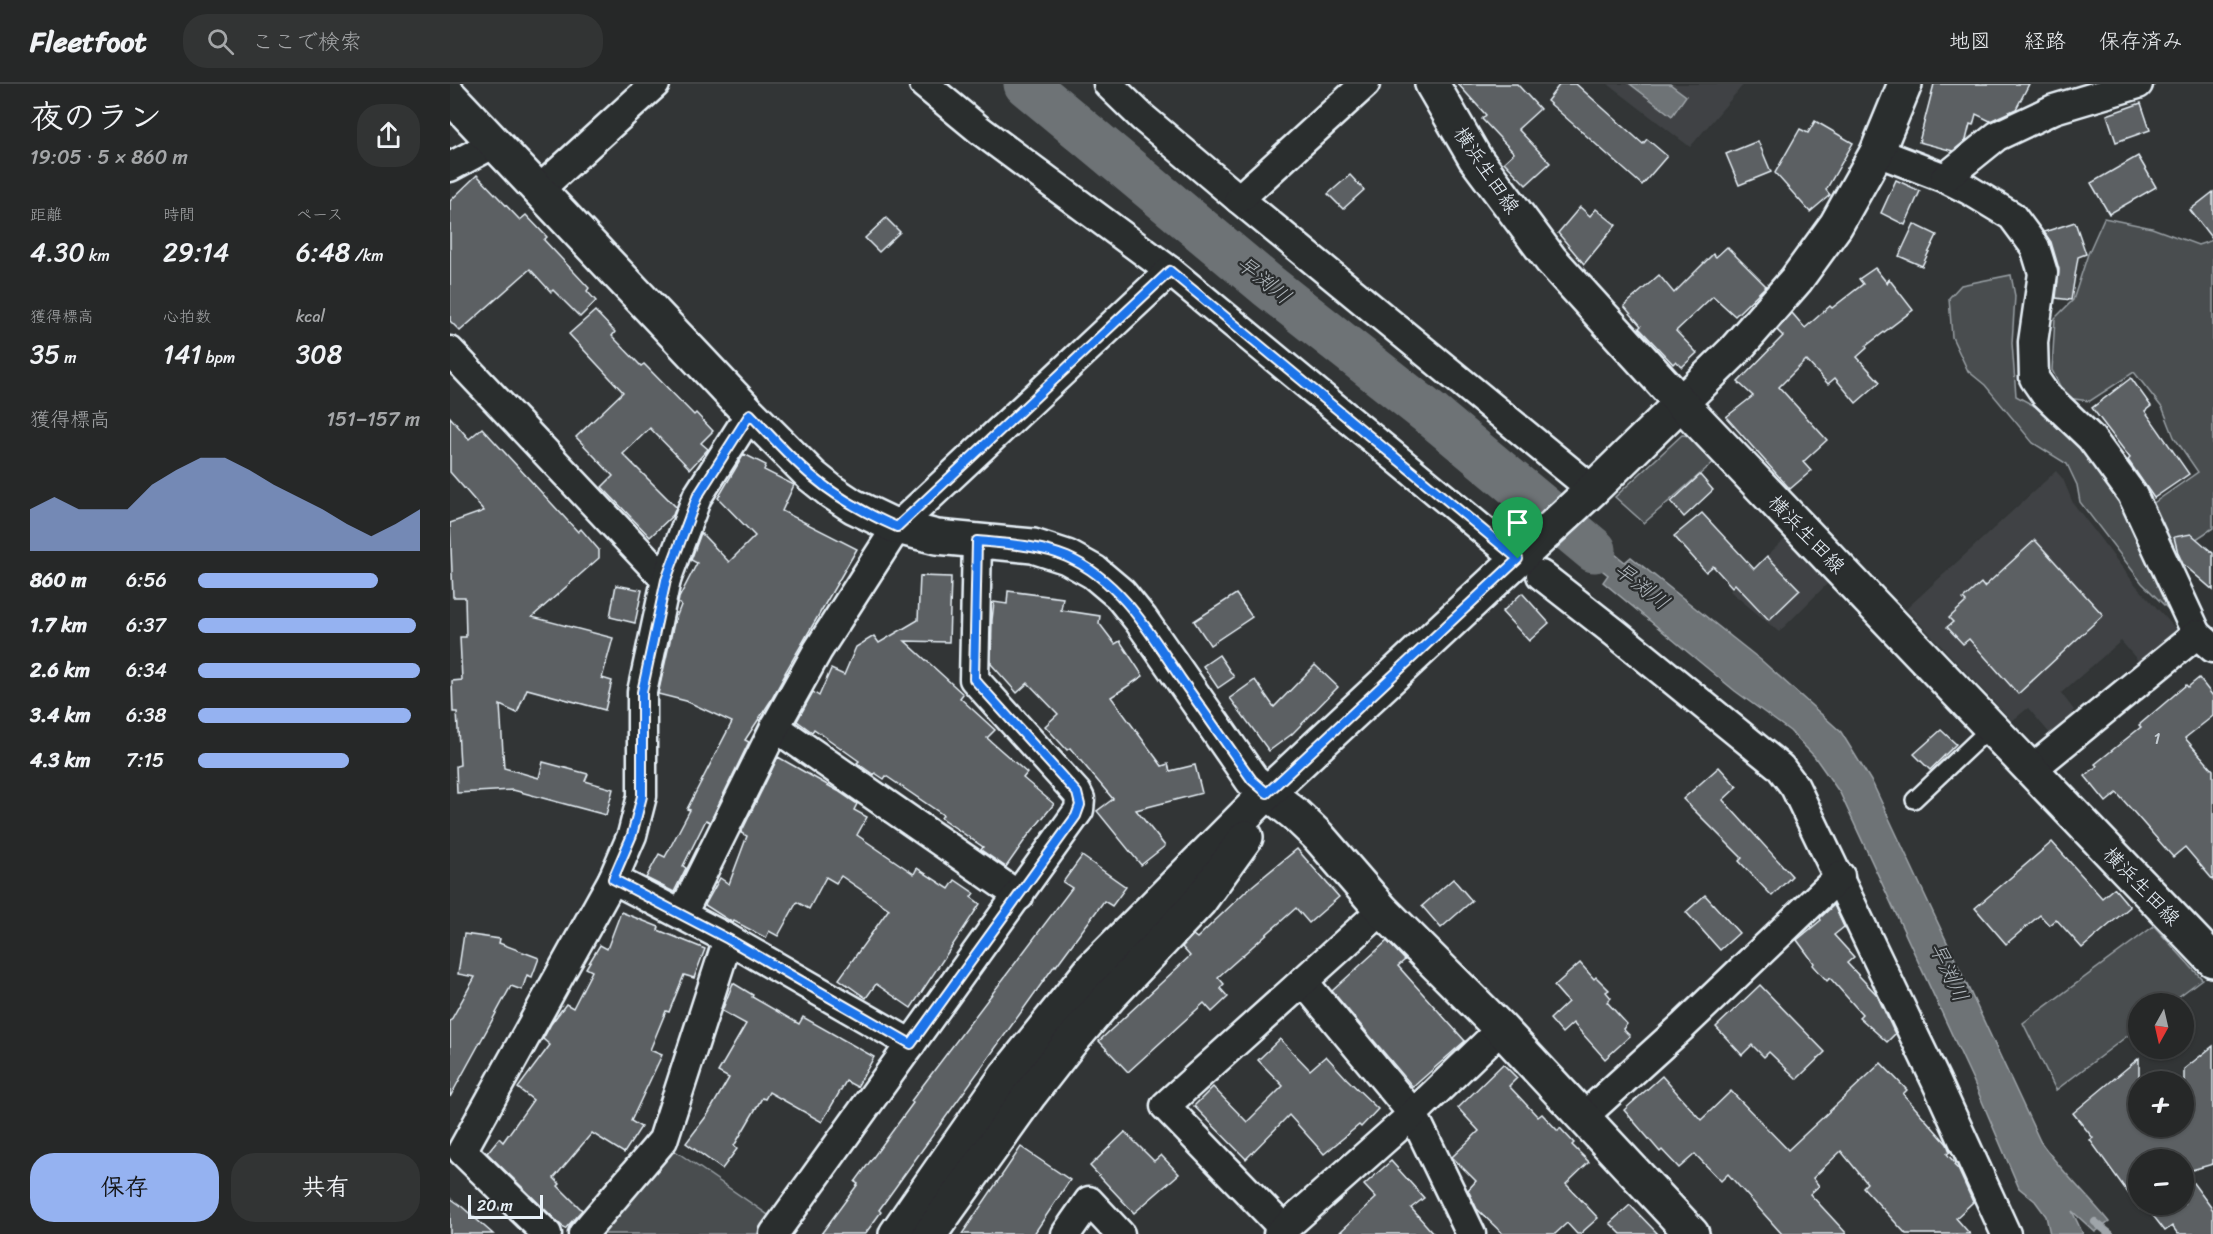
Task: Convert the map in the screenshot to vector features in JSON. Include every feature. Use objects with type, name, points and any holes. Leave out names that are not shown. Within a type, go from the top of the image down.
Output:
[{"type":"street","points":[[540,189],[655,84]]},
{"type":"street","points":[[924,84],[981,130],[1170,271],[1529,567],[1642,654],[1780,767],[1795,787],[1840,876],[2006,1234]]},
{"type":"street","points":[[1108,84],[1142,117],[1239,199],[1587,485]]},
{"type":"street","points":[[1239,199],[1365,84]]},
{"type":"street","name":"横浜生田線","points":[[1432,84],[1475,158],[1551,260],[1682,404],[1990,728],[2210,950]]},
{"type":"street","points":[[896,1234],[1006,1076],[1092,969],[1267,793],[1529,567],[1587,485],[1682,404],[1734,351],[1796,280],[1836,225],[1877,152],[1905,84]]},
{"type":"street","points":[[1945,178],[1997,136],[2054,109],[2138,84]]},
{"type":"street","points":[[450,96],[750,414],[812,476],[832,492],[860,510],[897,527],[937,537],[1033,546],[1067,557],[1094,572],[1120,594],[1141,620],[1252,780],[1296,814],[1318,836],[1382,910],[1501,1029],[1692,1234]]},
{"type":"street","points":[[450,166],[495,143]]},
{"type":"street","points":[[1877,152],[1945,178],[2012,216],[2036,247],[2043,273],[2033,342],[2034,378],[2045,394],[2091,438],[2132,494],[2207,640],[2031,770]]},
{"type":"street","points":[[682,914],[775,727],[818,650],[897,527],[1170,271]]},
{"type":"street","points":[[450,351],[666,580]]},
{"type":"street","points":[[547,1234],[462,1151],[613,879],[635,826],[642,796],[642,692],[666,580],[697,497],[750,414]]},
{"type":"street","points":[[774,1234],[1076,816],[1080,799],[1077,793],[974,679],[977,541]]},
{"type":"street","points":[[775,727],[1019,896]]},
{"type":"street","points":[[930,1234],[1030,1094],[1069,1044],[1110,996],[1199,902],[1254,826],[1267,793]]},
{"type":"street","points":[[1583,1117],[1683,1026],[1840,876]]},
{"type":"street","points":[[613,879],[728,939],[911,1044]]},
{"type":"street","points":[[1382,910],[1165,1106],[1281,1232],[1413,1114],[1501,1029]]},
{"type":"street","points":[[583,1234],[663,1140],[728,939]]},
{"type":"street","points":[[1303,981],[1413,1114],[1471,1234]]},
{"type":"street","points":[[1066,1234],[1089,1201],[1120,1234]]},
{"type":"lane","points":[[1914,800],[1990,728]]},
{"type":"shaded area","points":[[1608,84],[1744,84],[1690,147]]},
{"type":"shaded area","points":[[2104,218],[2152,228],[2198,245],[2213,240],[2213,528],[2166,559],[2145,509],[2198,472],[2174,437],[2163,409],[2134,372],[2090,401],[2066,398],[2052,370],[2055,318],[2073,300],[2088,254]]},
{"type":"shaded area","points":[[2011,275],[2015,296],[2012,343],[2016,396],[2042,410],[2105,464],[2174,615],[2142,583],[2080,502],[2077,485],[2067,464],[2033,443],[1985,385],[1968,371],[1952,337],[1949,298],[1961,285]]},
{"type":"shaded area","points":[[1682,435],[1692,436],[1715,461],[1644,523],[1615,497]]},
{"type":"shaded area","points":[[2056,471],[2063,479],[2073,503],[2134,583],[2177,630],[2139,662],[2121,641],[2061,693],[2074,710],[2072,712],[2076,717],[2052,736],[2028,708],[2012,721],[1906,609]]},
{"type":"shaded area","points":[[1790,534],[1832,579],[1779,632],[1730,591]]},
{"type":"shaded area","points":[[2154,926],[2202,979],[2183,993],[2128,993],[2128,1035],[2056,1090],[2023,1023]]},
{"type":"shaded area","points":[[671,1148],[771,1217],[760,1234],[598,1234]]},
{"type":"water","points":[[1630,84],[1670,84],[1686,96],[1672,116]]},
{"type":"water","points":[[1571,519],[1625,562],[1631,557],[1762,661],[1841,732],[1873,784],[2040,1141],[2109,1222],[2095,1232],[2072,1211],[2083,1234],[2050,1234],[2046,1216],[2035,1201],[2019,1188],[1973,1080],[1840,793],[1814,756],[1790,731],[1735,691],[1603,582],[1608,575],[1556,534]]},
{"type":"building","points":[[1458,84],[1517,84],[1540,109],[1518,129],[1550,163],[1526,185],[1504,162],[1514,153],[1482,119],[1486,115]]},
{"type":"building","points":[[1560,84],[1576,84],[1643,144],[1647,139],[1667,156],[1642,185],[1547,101]]},
{"type":"building","points":[[1934,84],[2029,84],[2016,109],[1990,121],[1976,114],[1973,125],[1970,124],[1966,140],[1953,151],[1919,142]]},
{"type":"building","points":[[2141,103],[2150,130],[2116,142],[2107,115]]},
{"type":"building","points":[[1815,121],[1853,143],[1826,190],[1830,195],[1810,212],[1775,173],[1800,129],[1808,133]]},
{"type":"building","points":[[1758,141],[1771,172],[1739,185],[1726,154]]},
{"type":"building","points":[[2138,156],[2156,187],[2109,214],[2091,183]]},
{"type":"building","points":[[477,175],[520,220],[526,215],[547,237],[544,240],[589,288],[587,291],[596,301],[580,317],[553,290],[551,292],[530,269],[460,331],[450,321],[450,201]]},
{"type":"building","points":[[1350,175],[1364,190],[1343,209],[1328,194]]},
{"type":"building","points":[[1896,180],[1920,191],[1905,225],[1881,213]]},
{"type":"building","points":[[2213,192],[2213,240],[2190,210]]},
{"type":"building","points":[[1580,207],[1590,216],[1596,209],[1616,225],[1584,264],[1558,233]]},
{"type":"building","points":[[886,218],[900,232],[879,252],[865,238]]},
{"type":"building","points":[[2075,222],[2086,254],[2078,257],[2071,300],[2056,298],[2059,269],[2051,242],[2044,232]]},
{"type":"building","points":[[1914,224],[1937,235],[1922,266],[1899,256]]},
{"type":"building","points":[[1727,247],[1766,286],[1735,316],[1713,296],[1676,331],[1697,353],[1682,367],[1676,361],[1673,364],[1639,328],[1641,326],[1624,306],[1659,275],[1674,293],[1713,254],[1716,257]]},
{"type":"building","points":[[1875,268],[1887,283],[1889,279],[1913,310],[1866,346],[1867,348],[1857,357],[1880,382],[1856,403],[1835,378],[1828,384],[1806,360],[1779,387],[1827,440],[1803,462],[1811,471],[1790,489],[1726,417],[1753,396],[1738,382],[1783,336],[1777,330],[1792,313],[1805,328],[1830,306],[1832,308],[1863,284],[1859,279]]},
{"type":"building","points":[[595,311],[615,332],[612,336],[641,366],[644,364],[713,431],[701,443],[708,449],[690,469],[650,428],[623,454],[676,507],[673,515],[650,537],[602,487],[613,476],[576,437],[623,392],[569,334]]},
{"type":"building","points":[[2131,378],[2151,406],[2145,411],[2189,474],[2154,498],[2128,460],[2130,458],[2092,408]]},
{"type":"building","points":[[450,417],[469,439],[482,428],[578,532],[581,529],[599,550],[599,558],[532,617],[613,638],[602,678],[612,681],[605,710],[527,689],[517,713],[500,705],[504,768],[539,778],[543,762],[588,774],[585,781],[613,789],[606,815],[513,790],[457,793],[456,766],[460,765],[457,712],[453,712],[452,681],[462,680],[460,637],[466,637],[465,597],[453,597],[450,523],[484,511],[450,472]]},
{"type":"building","points":[[744,454],[766,465],[764,470],[794,485],[782,511],[857,549],[770,702],[745,740],[749,742],[710,822],[706,820],[683,866],[686,868],[674,892],[646,878],[659,854],[665,857],[732,722],[686,701],[658,694],[674,623],[681,605],[678,603],[679,598],[697,563],[691,560],[701,533],[729,562],[755,536],[718,498]]},
{"type":"building","points":[[1700,475],[1713,490],[1684,517],[1671,502]]},
{"type":"building","points":[[1702,513],[1754,569],[1767,556],[1800,590],[1769,620],[1735,584],[1732,587],[1713,566],[1706,572],[1674,536]]},
{"type":"building","points":[[2191,534],[2213,553],[2213,590],[2183,564],[2178,553],[2174,537]]},
{"type":"building","points":[[2035,540],[2103,615],[2018,694],[1969,639],[1963,644],[1947,627],[1953,622],[1949,618],[1966,602],[1963,599],[1981,583],[1984,587]]},
{"type":"building","points":[[920,576],[951,577],[949,642],[905,641],[963,694],[960,698],[995,730],[987,738],[1027,773],[1023,778],[1054,804],[1006,867],[981,850],[983,847],[941,818],[943,815],[886,776],[884,779],[875,773],[874,775],[857,763],[859,761],[814,729],[812,732],[797,721],[813,692],[819,696],[831,669],[844,675],[856,647],[874,636],[879,643],[918,620]]},
{"type":"building","points":[[616,585],[642,590],[635,623],[610,617]]},
{"type":"building","points":[[1008,591],[1063,598],[1061,610],[1100,616],[1099,623],[1115,644],[1120,641],[1143,676],[1111,697],[1162,766],[1168,764],[1170,771],[1195,765],[1202,793],[1136,810],[1165,846],[1141,865],[1097,811],[1113,799],[1070,748],[1067,750],[1045,726],[1058,714],[1028,683],[1017,693],[991,664],[994,602],[1007,604]]},
{"type":"building","points":[[1522,593],[1549,623],[1529,641],[1502,612]]},
{"type":"building","points":[[1236,594],[1252,617],[1210,645],[1194,621]]},
{"type":"building","points":[[1219,655],[1234,677],[1218,688],[1203,666]]},
{"type":"building","points":[[1315,665],[1338,687],[1292,734],[1269,751],[1230,698],[1255,680],[1274,707]]},
{"type":"building","points":[[2199,678],[2213,696],[2213,716],[2185,738],[2213,770],[2213,880],[2185,847],[2173,857],[2117,793],[2106,802],[2085,776],[2097,766],[2095,764],[2141,727],[2139,725],[2186,685],[2188,687]]},
{"type":"building","points":[[1941,730],[1956,744],[1930,770],[1914,754]]},
{"type":"building","points":[[778,757],[857,804],[854,810],[867,817],[857,835],[914,874],[917,868],[949,889],[955,880],[974,893],[971,897],[980,904],[911,1008],[876,984],[866,998],[839,979],[889,909],[841,876],[836,883],[826,877],[809,909],[797,902],[778,936],[769,931],[766,938],[734,921],[733,923],[705,905],[720,878],[729,884],[747,836],[741,833]]},
{"type":"building","points":[[1719,767],[1737,787],[1723,800],[1792,876],[1772,896],[1739,861],[1742,858],[1683,799]]},
{"type":"building","points":[[2052,842],[2102,898],[2114,888],[2130,907],[2082,948],[2056,919],[2049,925],[2040,915],[2006,944],[1975,908]]},
{"type":"building","points":[[1297,849],[1339,897],[1309,923],[1296,908],[1218,977],[1224,984],[1220,988],[1228,997],[1212,1012],[1204,1003],[1128,1072],[1099,1041],[1190,956],[1182,947],[1193,935],[1197,938],[1246,891]]},
{"type":"building","points":[[1082,856],[1126,887],[1112,906],[1104,901],[1055,965],[879,1210],[881,1212],[865,1234],[821,1234],[858,1184],[855,1182],[913,1103],[911,1101],[1072,888],[1063,882]]},
{"type":"building","points":[[1453,879],[1472,901],[1441,928],[1422,906]]},
{"type":"building","points":[[1705,895],[1739,933],[1720,950],[1686,912]]},
{"type":"building","points":[[1834,905],[1844,927],[1834,935],[1854,957],[1847,963],[1877,995],[1895,1034],[1887,1042],[1859,1017],[1862,1014],[1830,978],[1827,981],[1813,965],[1814,963],[1797,940],[1821,920],[1820,918]]},
{"type":"building","points":[[621,912],[705,949],[694,978],[684,975],[650,1050],[662,1055],[631,1121],[641,1127],[624,1153],[592,1133],[554,1178],[560,1184],[558,1186],[582,1210],[565,1229],[487,1153],[499,1138],[503,1142],[533,1100],[518,1088],[550,1045],[543,1039],[551,1024],[566,1004],[573,1008],[592,971],[586,968],[600,945],[607,949]]},
{"type":"building","points":[[464,934],[500,939],[499,943],[539,958],[532,977],[527,975],[522,990],[511,986],[450,1097],[450,1022],[475,977],[458,974]]},
{"type":"building","points":[[1387,941],[1405,960],[1398,966],[1465,1041],[1413,1087],[1332,991]]},
{"type":"building","points":[[1580,963],[1594,979],[1596,977],[1609,990],[1606,992],[1611,998],[1607,1002],[1627,1024],[1623,1029],[1630,1036],[1605,1059],[1573,1023],[1562,1033],[1550,1019],[1568,1002],[1554,986]]},
{"type":"building","points":[[733,983],[753,995],[752,997],[799,1024],[803,1017],[874,1057],[857,1087],[846,1081],[822,1122],[769,1092],[765,1099],[762,1098],[734,1146],[737,1149],[722,1169],[686,1143],[708,1114],[729,1078],[718,1072],[746,1024],[722,1011]]},
{"type":"building","points":[[1760,985],[1825,1052],[1797,1079],[1769,1052],[1764,1057],[1752,1045],[1742,1055],[1716,1027]]},
{"type":"building","points":[[1280,1039],[1310,1070],[1326,1056],[1378,1109],[1361,1127],[1359,1125],[1324,1154],[1289,1115],[1246,1159],[1194,1106],[1213,1087],[1247,1122],[1283,1086],[1258,1060]]},
{"type":"building","points":[[2213,1046],[2213,1164],[2194,1169],[2194,1149],[2128,1149],[2128,1193],[2090,1140],[2093,1138],[2073,1113],[2139,1059],[2139,1071],[2128,1071],[2128,1137],[2194,1137],[2194,1071],[2184,1071]]},
{"type":"building","points":[[1881,1063],[1907,1090],[1903,1094],[1947,1144],[1950,1152],[1947,1154],[1955,1163],[1973,1202],[1956,1218],[1970,1234],[1906,1234],[1863,1187],[1867,1183],[1841,1151],[1813,1178],[1819,1186],[1810,1194],[1847,1234],[1782,1234],[1728,1174],[1721,1181],[1695,1154],[1679,1168],[1662,1150],[1660,1152],[1624,1110],[1662,1076],[1701,1120],[1731,1091],[1788,1150]]},
{"type":"building","points":[[1503,1064],[1517,1078],[1509,1086],[1538,1117],[1542,1114],[1558,1131],[1560,1128],[1574,1143],[1572,1145],[1589,1162],[1566,1184],[1598,1218],[1580,1234],[1577,1234],[1567,1223],[1555,1234],[1503,1234],[1477,1209],[1468,1190],[1476,1181],[1452,1157],[1479,1131],[1458,1108]]},
{"type":"building","points":[[1125,1132],[1154,1161],[1161,1155],[1179,1174],[1134,1213],[1090,1166]]},
{"type":"building","points":[[1021,1147],[1070,1180],[1034,1234],[962,1234]]},
{"type":"building","points":[[1391,1161],[1424,1198],[1411,1208],[1434,1234],[1338,1234],[1376,1198],[1364,1185]]},
{"type":"building","points":[[2194,1184],[2213,1210],[2213,1234],[2178,1234],[2172,1226],[2165,1231],[2153,1215],[2194,1215]]},
{"type":"building","points":[[450,1198],[460,1205],[493,1234],[450,1234]]},
{"type":"building","points":[[1630,1205],[1658,1234],[1621,1234],[1610,1223]]},
{"type":"waterway","name":"早渕川","points":[[1026,84],[1267,285],[1433,416],[1594,550]]},
{"type":"waterway","points":[[2095,1222],[2110,1234]]},
{"type":"route","points":[[1170,271],[1518,559],[1267,793],[1252,780],[1141,620],[1120,594],[1094,572],[1067,557],[1033,546],[977,541],[974,679],[1077,793],[1080,805],[1076,816],[911,1044],[728,939],[613,879],[632,835],[642,796],[642,692],[666,580],[697,497],[750,414],[812,476],[832,492],[853,506],[897,527],[1170,271]]}]
